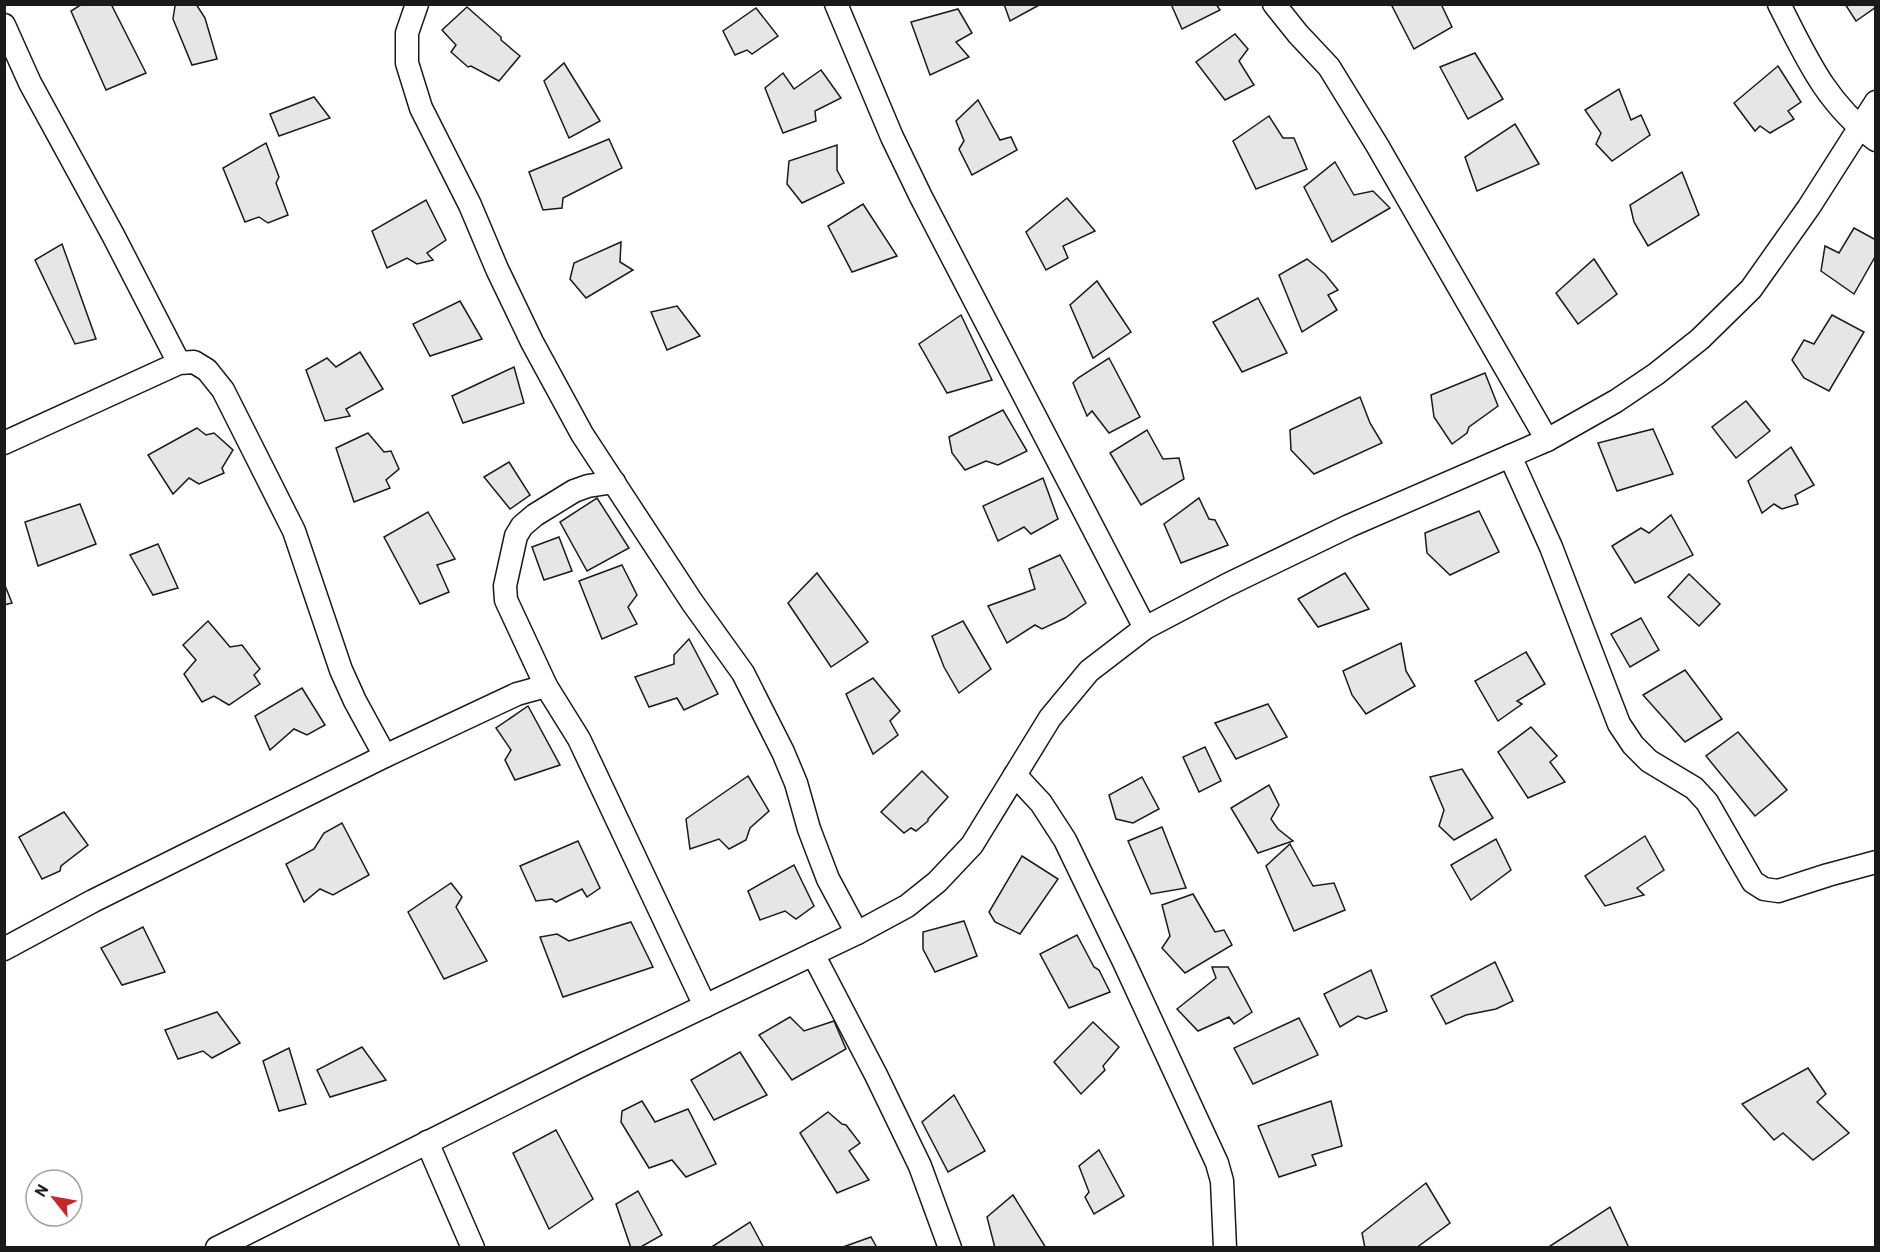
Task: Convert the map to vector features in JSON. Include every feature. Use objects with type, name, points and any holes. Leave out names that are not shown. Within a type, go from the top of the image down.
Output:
[{"type":"street","points":[[417,4],[407,33],[407,63],[421,108],[470,205],[532,342],[582,434],[692,602],[743,673],[783,752],[796,783],[809,828],[828,879],[857,933]]},
{"type":"street","points":[[836,4],[892,137],[921,197],[1145,628]]},
{"type":"street","points":[[1274,4],[1329,67],[1365,125],[1547,440]]},
{"type":"street","points":[[1779,4],[1818,79],[1834,102],[1868,134]]},
{"type":"street","points":[[4,25],[30,83],[179,363]]},
{"type":"street","points":[[218,1248],[427,1142],[857,933],[907,906],[937,882],[972,845],[1050,718],[1089,671],[1145,628],[1339,531],[1547,440],[1616,401],[1656,374],[1700,339],[1751,289],[1809,207],[1868,134],[1875,102]]},
{"type":"street","points":[[4,443],[179,363],[194,362],[207,370],[223,390],[294,531],[341,670],[385,756]]},
{"type":"street","points":[[1510,456],[1551,547],[1619,724],[1633,745],[1649,761],[1694,788],[1707,802],[1754,882],[1764,889],[1778,891],[1875,862]]},
{"type":"street","points":[[614,482],[588,486],[574,491],[535,515],[522,526],[516,536],[505,586],[506,600],[546,686],[579,739],[705,1006]]},
{"type":"street","points":[[4,949],[93,901],[385,756],[517,694],[546,686]]},
{"type":"street","points":[[1015,775],[1041,803],[1065,840],[1217,1163],[1222,1181],[1225,1248]]},
{"type":"street","points":[[813,954],[920,1166],[950,1248]]},
{"type":"street","points":[[427,1142],[473,1248]]},
{"type":"building","points":[[82,4],[111,4],[146,73],[106,90],[71,11]]},
{"type":"building","points":[[177,4],[196,4],[205,18],[217,59],[192,65],[173,19]]},
{"type":"building","points":[[1004,4],[1041,4],[1010,21]]},
{"type":"building","points":[[1171,4],[1216,4],[1220,10],[1182,29]]},
{"type":"building","points":[[1391,4],[1441,4],[1452,27],[1414,49]]},
{"type":"building","points":[[1845,4],[1876,4],[1876,7],[1856,21]]},
{"type":"building","points":[[467,7],[520,56],[499,81],[471,66],[468,67],[451,52],[456,45],[442,30]]},
{"type":"building","points":[[756,8],[778,36],[752,54],[747,50],[735,55],[723,31]]},
{"type":"building","points":[[958,9],[972,33],[956,42],[969,57],[930,75],[911,22]]},
{"type":"building","points":[[1235,34],[1248,49],[1239,61],[1254,85],[1225,100],[1196,62]]},
{"type":"building","points":[[1475,53],[1503,99],[1468,119],[1440,67]]},
{"type":"building","points":[[564,63],[600,121],[569,138],[544,81]]},
{"type":"building","points":[[1778,66],[1801,102],[1788,111],[1794,119],[1770,133],[1760,126],[1755,131],[1734,103]]},
{"type":"building","points":[[821,70],[841,98],[815,111],[816,121],[783,133],[765,88],[783,73],[794,89]]},
{"type":"building","points":[[1619,89],[1631,120],[1641,115],[1650,135],[1612,161],[1596,144],[1601,133],[1585,110]]},
{"type":"building","points":[[314,97],[330,118],[279,136],[270,114]]},
{"type":"building","points":[[978,100],[1000,140],[1011,137],[1017,150],[972,175],[959,149],[964,141],[956,121]]},
{"type":"building","points":[[1269,116],[1283,138],[1294,138],[1307,169],[1256,189],[1233,141]]},
{"type":"building","points":[[1515,124],[1539,164],[1477,191],[1465,157]]},
{"type":"building","points":[[609,139],[622,168],[563,198],[562,208],[543,210],[529,172]]},
{"type":"building","points":[[266,143],[279,177],[276,183],[288,215],[268,223],[259,217],[245,222],[223,168]]},
{"type":"building","points":[[837,145],[837,170],[844,183],[802,203],[787,184],[789,161]]},
{"type":"building","points":[[1335,162],[1354,195],[1373,191],[1390,208],[1332,242],[1304,187]]},
{"type":"building","points":[[1682,172],[1699,215],[1648,246],[1634,222],[1630,205]]},
{"type":"building","points":[[1067,198],[1095,231],[1063,246],[1068,258],[1046,270],[1026,232]]},
{"type":"building","points":[[426,200],[446,240],[427,253],[433,260],[417,264],[407,258],[387,268],[372,231]]},
{"type":"building","points":[[863,204],[897,256],[852,272],[828,226]]},
{"type":"building","points":[[1854,228],[1876,240],[1876,255],[1854,294],[1821,271],[1825,246],[1839,253]]},
{"type":"building","points":[[621,242],[620,262],[633,270],[586,298],[570,279],[574,263]]},
{"type":"building","points":[[62,244],[96,339],[75,344],[35,260]]},
{"type":"building","points":[[1307,259],[1325,274],[1338,290],[1328,295],[1337,310],[1302,332],[1279,275]]},
{"type":"building","points":[[1594,259],[1617,294],[1578,324],[1556,293]]},
{"type":"building","points":[[1097,281],[1131,332],[1093,358],[1070,305]]},
{"type":"building","points":[[1258,298],[1287,353],[1242,372],[1213,322]]},
{"type":"building","points":[[460,301],[482,339],[430,356],[413,324]]},
{"type":"building","points":[[677,306],[700,336],[667,350],[651,312]]},
{"type":"building","points":[[961,315],[992,380],[947,393],[919,344]]},
{"type":"building","points":[[1832,315],[1864,332],[1829,391],[1804,378],[1792,360],[1804,340],[1814,344]]},
{"type":"building","points":[[360,352],[383,389],[346,409],[350,416],[325,421],[306,370],[327,358],[336,367]]},
{"type":"building","points":[[1109,358],[1140,417],[1109,433],[1092,411],[1087,416],[1073,383]]},
{"type":"building","points":[[514,367],[524,403],[463,423],[452,396]]},
{"type":"building","points":[[1485,373],[1498,406],[1469,427],[1467,433],[1452,444],[1434,417],[1431,395]]},
{"type":"building","points":[[1360,397],[1370,423],[1382,443],[1314,474],[1291,450],[1290,430]]},
{"type":"building","points":[[1746,401],[1770,431],[1736,458],[1712,427]]},
{"type":"building","points":[[1003,410],[1027,451],[998,465],[986,461],[965,470],[952,453],[949,437]]},
{"type":"building","points":[[197,428],[206,435],[214,433],[233,450],[222,468],[224,473],[199,484],[189,478],[173,494],[148,455]]},
{"type":"building","points":[[1653,429],[1673,474],[1617,491],[1598,443]]},
{"type":"building","points":[[1147,430],[1163,459],[1179,458],[1184,479],[1141,505],[1110,453]]},
{"type":"building","points":[[368,433],[384,452],[391,451],[399,469],[386,480],[390,488],[354,502],[336,448]]},
{"type":"building","points":[[1791,447],[1814,485],[1795,495],[1798,504],[1782,509],[1774,504],[1762,513],[1748,481]]},
{"type":"building","points":[[509,462],[530,495],[510,509],[484,477]]},
{"type":"building","points":[[1043,478],[1058,519],[1031,534],[1024,527],[998,541],[983,506]]},
{"type":"building","points":[[597,498],[629,548],[587,571],[560,522]]},
{"type":"building","points":[[1199,498],[1209,519],[1215,520],[1228,545],[1181,563],[1164,524]]},
{"type":"building","points":[[80,504],[96,544],[38,566],[25,522]]},
{"type":"building","points":[[1479,511],[1499,552],[1450,575],[1427,553],[1425,533]]},
{"type":"building","points":[[428,512],[455,559],[437,565],[449,592],[420,604],[384,537]]},
{"type":"building","points":[[1671,515],[1693,555],[1635,583],[1612,546],[1641,528],[1649,533]]},
{"type":"building","points":[[559,537],[572,571],[544,580],[532,547]]},
{"type":"building","points":[[158,544],[178,588],[153,595],[130,555]]},
{"type":"building","points":[[1060,555],[1086,603],[1065,618],[1042,629],[1035,625],[1007,643],[988,606],[1035,589],[1029,569]]},
{"type":"building","points":[[622,565],[637,595],[628,607],[637,624],[602,639],[579,581]]},
{"type":"building","points":[[817,573],[868,642],[831,667],[788,603]]},
{"type":"building","points":[[1345,573],[1369,609],[1318,627],[1298,599]]},
{"type":"building","points":[[1689,574],[1720,604],[1699,626],[1668,597]]},
{"type":"building","points":[[4,583],[12,603],[4,605]]},
{"type":"building","points":[[1641,618],[1659,650],[1630,667],[1611,634]]},
{"type":"building","points":[[208,621],[230,647],[242,645],[260,669],[254,675],[260,684],[229,705],[214,696],[202,702],[184,674],[196,660],[183,645]]},
{"type":"building","points":[[963,621],[991,669],[959,693],[944,667],[932,636]]},
{"type":"building","points":[[689,639],[718,694],[684,710],[677,698],[649,707],[635,677],[674,664],[674,655]]},
{"type":"building","points":[[1401,643],[1406,671],[1415,686],[1366,714],[1352,695],[1343,671]]},
{"type":"building","points":[[1526,652],[1545,684],[1517,701],[1522,704],[1498,721],[1475,681]]},
{"type":"building","points":[[1685,670],[1722,719],[1685,742],[1643,695]]},
{"type":"building","points":[[873,678],[900,711],[890,721],[898,735],[873,754],[846,694]]},
{"type":"building","points":[[302,688],[325,725],[307,735],[294,729],[270,750],[255,716]]},
{"type":"building","points":[[1268,704],[1287,737],[1236,759],[1215,723]]},
{"type":"building","points":[[528,706],[560,765],[515,780],[505,760],[511,750],[496,728]]},
{"type":"building","points":[[1531,727],[1557,756],[1550,762],[1565,782],[1528,798],[1498,752]]},
{"type":"building","points":[[1738,732],[1787,790],[1755,816],[1706,756]]},
{"type":"building","points":[[1205,747],[1221,781],[1199,792],[1183,757]]},
{"type":"building","points":[[1462,769],[1493,818],[1454,840],[1439,826],[1444,810],[1430,777]]},
{"type":"building","points":[[922,771],[948,797],[928,821],[916,831],[911,828],[904,833],[881,812]]},
{"type":"building","points":[[748,776],[769,811],[750,828],[746,840],[729,849],[719,839],[690,849],[686,819]]},
{"type":"building","points":[[1142,777],[1159,809],[1133,823],[1116,819],[1109,795]]},
{"type":"building","points":[[1269,785],[1279,805],[1271,819],[1278,829],[1293,841],[1258,853],[1231,808]]},
{"type":"building","points":[[64,812],[88,845],[61,866],[60,871],[42,879],[19,837]]},
{"type":"building","points":[[342,823],[369,875],[333,895],[320,889],[304,902],[286,864],[314,849],[324,833]]},
{"type":"building","points":[[1162,827],[1186,888],[1151,894],[1128,841]]},
{"type":"building","points":[[1645,836],[1664,870],[1637,888],[1644,895],[1605,906],[1585,876]]},
{"type":"building","points":[[1496,839],[1511,870],[1471,900],[1451,865]]},
{"type":"building","points":[[578,841],[600,888],[587,897],[582,889],[556,902],[552,899],[536,901],[520,866]]},
{"type":"building","points":[[1290,844],[1313,886],[1334,883],[1345,910],[1294,931],[1266,866]]},
{"type":"building","points":[[1022,856],[1058,879],[1020,934],[995,922],[989,912]]},
{"type":"building","points":[[794,865],[814,906],[796,919],[785,911],[760,920],[748,891]]},
{"type":"building","points":[[451,883],[462,897],[456,907],[487,961],[444,979],[408,912]]},
{"type":"building","points":[[1193,894],[1215,932],[1224,930],[1232,945],[1185,973],[1162,948],[1170,936],[1162,905]]},
{"type":"building","points":[[964,921],[977,956],[935,972],[923,949],[923,932]]},
{"type":"building","points":[[631,922],[653,967],[563,997],[540,937],[557,934],[569,941]]},
{"type":"building","points":[[143,927],[165,972],[122,985],[101,948]]},
{"type":"building","points":[[1077,935],[1110,992],[1069,1008],[1040,954]]},
{"type":"building","points":[[1495,962],[1513,1001],[1496,1009],[1466,1015],[1446,1024],[1431,996]]},
{"type":"building","points":[[1212,967],[1228,967],[1252,1012],[1234,1024],[1229,1017],[1198,1031],[1177,1009],[1216,978]]},
{"type":"building","points":[[1371,970],[1387,1011],[1366,1019],[1358,1016],[1340,1027],[1324,994]]},
{"type":"building","points":[[217,1012],[240,1043],[212,1058],[203,1051],[178,1059],[165,1030]]},
{"type":"building","points":[[790,1017],[804,1031],[834,1021],[846,1049],[792,1080],[759,1035]]},
{"type":"building","points":[[1299,1018],[1318,1055],[1253,1084],[1234,1048]]},
{"type":"building","points":[[1093,1022],[1119,1047],[1103,1066],[1105,1070],[1081,1094],[1054,1062]]},
{"type":"building","points":[[362,1047],[386,1080],[330,1097],[317,1070]]},
{"type":"building","points":[[289,1048],[306,1104],[279,1111],[263,1061]]},
{"type":"building","points":[[740,1052],[767,1095],[714,1120],[691,1080]]},
{"type":"building","points":[[1808,1068],[1826,1094],[1817,1102],[1849,1133],[1813,1160],[1783,1133],[1774,1140],[1742,1104]]},
{"type":"building","points":[[954,1095],[985,1151],[948,1172],[922,1122]]},
{"type":"building","points":[[642,1101],[655,1122],[688,1109],[716,1164],[686,1177],[672,1160],[649,1168],[621,1122],[622,1111]]},
{"type":"building","points":[[1331,1101],[1342,1146],[1312,1155],[1316,1165],[1279,1177],[1258,1126]]},
{"type":"building","points":[[828,1112],[846,1125],[860,1143],[849,1151],[869,1180],[837,1193],[800,1133]]},
{"type":"building","points":[[556,1130],[593,1199],[549,1229],[513,1153]]},
{"type":"building","points":[[1099,1150],[1124,1196],[1094,1214],[1085,1197],[1089,1192],[1079,1166]]},
{"type":"building","points":[[1426,1183],[1450,1223],[1416,1248],[1365,1248],[1362,1233]]},
{"type":"building","points":[[638,1191],[662,1235],[639,1248],[631,1248],[616,1204]]},
{"type":"building","points":[[1013,1195],[1046,1248],[995,1248],[987,1217]]},
{"type":"building","points":[[1610,1207],[1629,1248],[1547,1248]]},
{"type":"building","points":[[750,1222],[764,1248],[710,1248]]},
{"type":"building","points":[[871,1237],[877,1248],[843,1247]]}]
